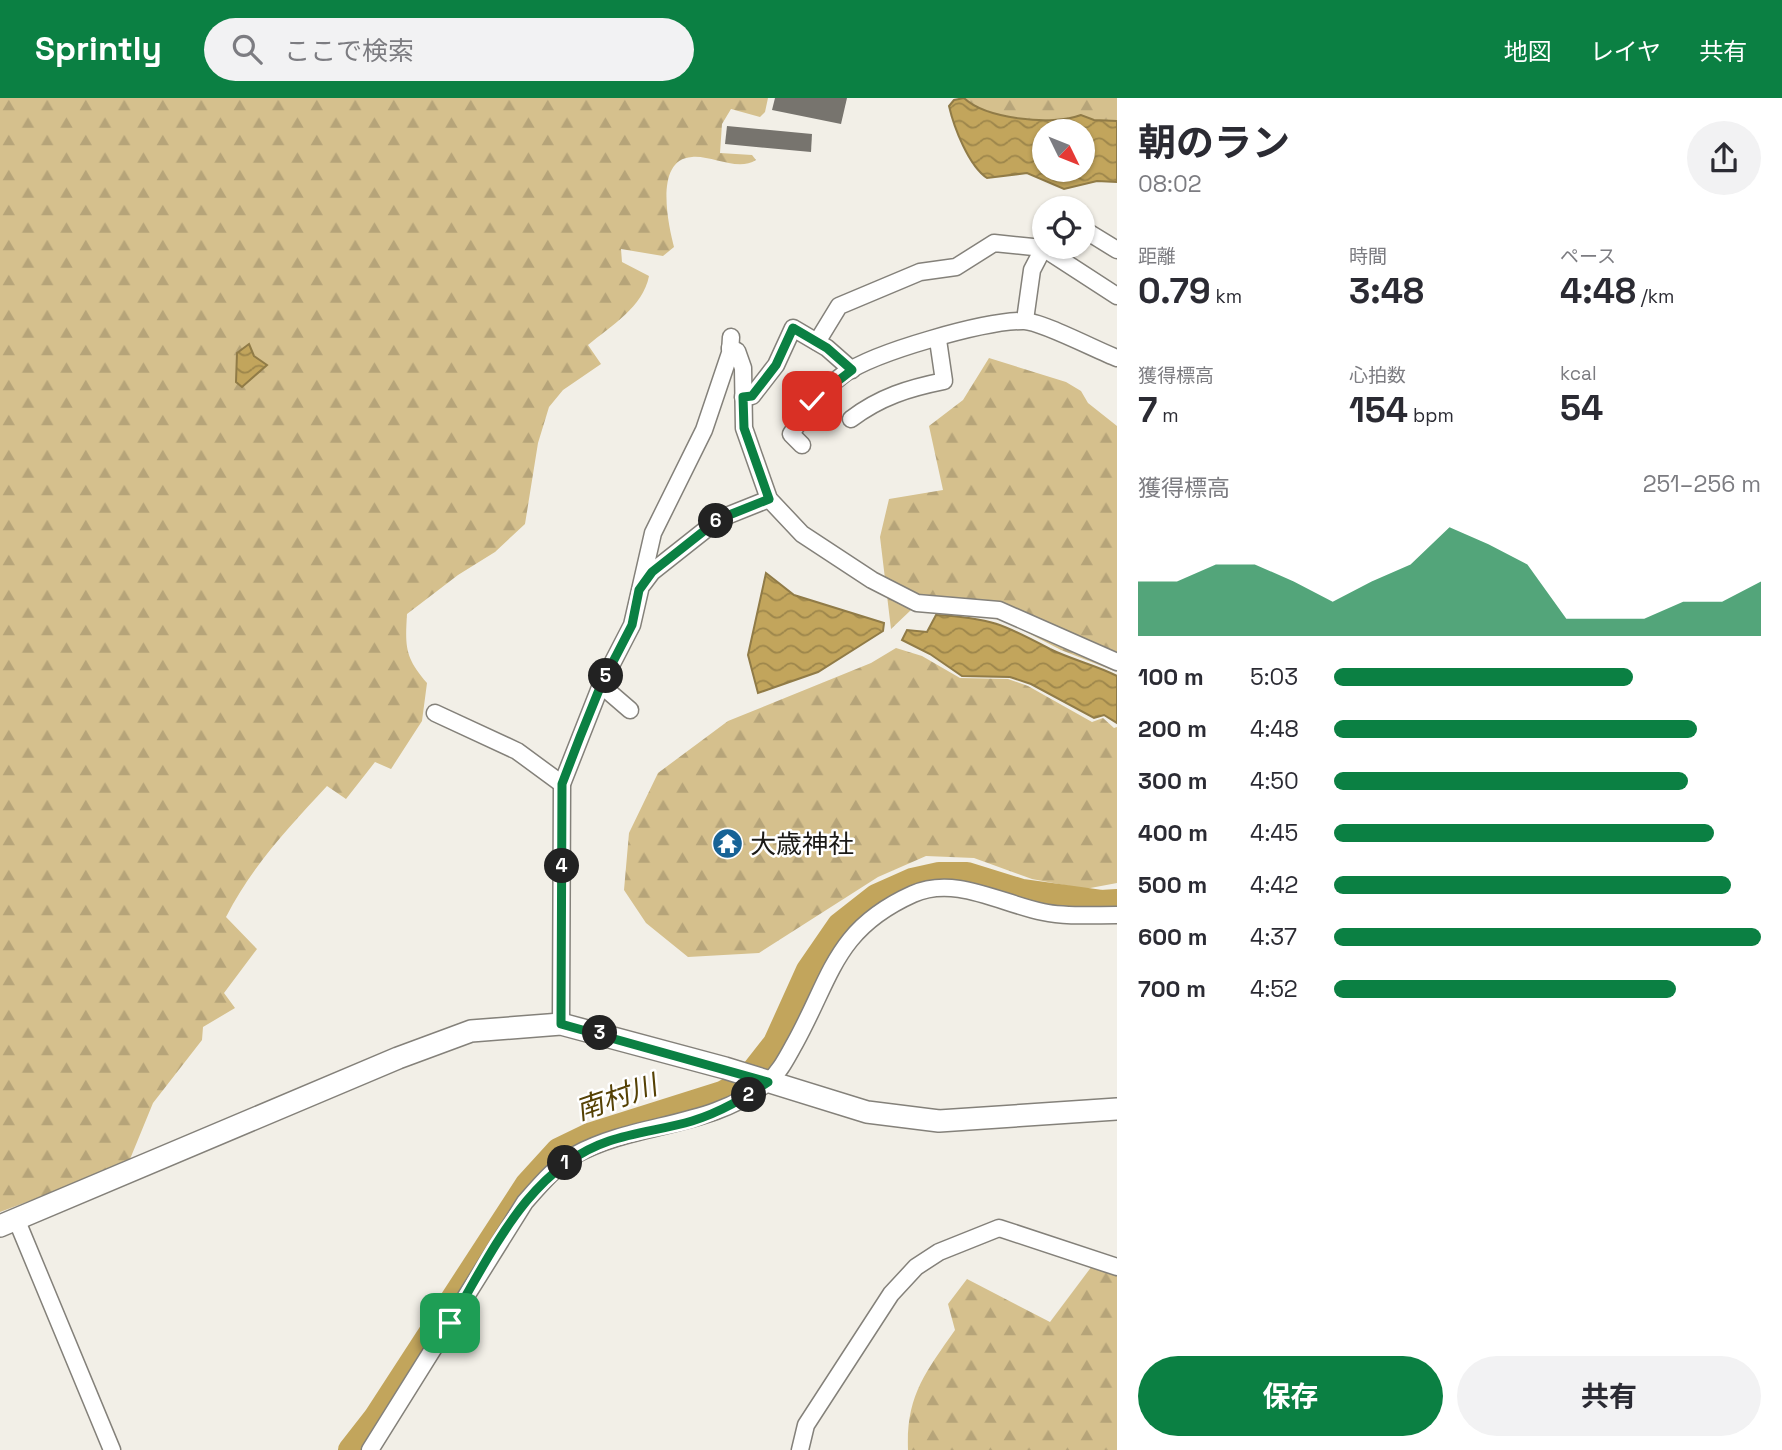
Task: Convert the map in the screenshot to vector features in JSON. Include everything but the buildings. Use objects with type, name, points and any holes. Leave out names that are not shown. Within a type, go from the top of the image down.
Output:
[{"type":"street","points":[[1095,236],[1117,250]]},
{"type":"street","points":[[817,342],[839,306],[920,272],[956,267],[994,243],[1032,246]]},
{"type":"street","points":[[1025,320],[1032,270],[1038,259]]},
{"type":"street","points":[[1062,259],[1117,296]]},
{"type":"street","points":[[802,445],[791,434],[812,401],[852,370],[867,361],[938,340],[1025,320],[1117,358]]},
{"type":"street","points":[[743,397],[752,396],[776,365],[793,328],[817,342],[852,370]]},
{"type":"street","points":[[851,419],[872,403],[905,389],[944,381],[938,340]]},
{"type":"street","points":[[561,1024],[562,784],[601,685],[632,625],[653,533],[704,430],[730,342],[737,351],[743,368],[744,428],[769,499],[802,534],[834,557],[917,603],[999,610],[1117,662]]},
{"type":"street","points":[[639,590],[652,572],[719,519],[769,499]]},
{"type":"street","points":[[601,685],[630,710]]},
{"type":"street","points":[[435,713],[517,751],[562,784]]},
{"type":"street","points":[[370,1450],[518,1213],[552,1173],[575,1156],[609,1141],[692,1121],[736,1104],[768,1082],[779,1070],[793,1046],[841,948],[869,920],[915,892],[943,888],[990,895],[1043,912],[1117,915]]},
{"type":"street","points":[[112,1450],[9,1223],[398,1058],[471,1031],[561,1024],[867,1112],[939,1121],[1117,1109]]},
{"type":"street","points":[[800,1450],[806,1425],[831,1390],[851,1351],[891,1294],[916,1267],[939,1252],[999,1228],[1117,1267]]},
{"type":"green space","points":[[0,98],[768,98],[765,112],[760,117],[731,109],[722,124],[720,153],[752,155],[756,160],[733,164],[692,157],[680,160],[672,169],[666,194],[674,247],[663,256],[621,249],[622,262],[649,276],[646,287],[625,315],[588,345],[601,364],[563,390],[549,407],[538,443],[525,524],[495,552],[458,575],[407,614],[406,635],[410,659],[427,683],[422,721],[391,769],[375,762],[346,799],[327,786],[285,832],[247,881],[226,917],[257,949],[224,993],[235,1008],[203,1027],[202,1040],[153,1103],[128,1164],[0,1212]]},
{"type":"green space","points":[[964,98],[1117,98],[1117,121],[1096,120],[1081,115],[1062,119],[1032,119],[1003,115],[974,105]]},
{"type":"green space","points":[[989,358],[1066,382],[1081,391],[1088,403],[1117,426],[1117,672],[1061,650],[1009,623],[914,595],[911,610],[891,629],[880,537],[889,499],[943,490],[929,426],[963,400]]},
{"type":"green space","points":[[896,648],[922,656],[960,678],[1008,679],[1028,686],[1092,722],[1103,718],[1114,728],[1117,727],[1117,883],[1085,889],[1032,879],[974,858],[926,856],[878,877],[759,953],[688,957],[646,923],[624,890],[629,833],[658,773],[728,721],[871,663]]},
{"type":"green space","points":[[1092,1266],[1117,1271],[1117,1450],[908,1450],[908,1431],[914,1400],[926,1373],[955,1330],[948,1304],[967,1279],[1050,1322]]},
{"type":"water","points":[[964,98],[974,105],[1003,116],[1032,119],[1032,175],[1027,173],[987,178],[968,156],[949,106],[954,100]]},
{"type":"water","points":[[1081,115],[1091,119],[1062,119],[1069,118]]},
{"type":"water","points":[[1096,120],[1117,121],[1117,182],[1097,181]]},
{"type":"water","points":[[1048,182],[1093,182],[1064,189]]},
{"type":"water","points":[[249,344],[254,356],[267,365],[242,387],[236,382],[237,353]]},
{"type":"water","points":[[766,573],[794,595],[884,623],[883,631],[818,672],[758,693],[748,655]]},
{"type":"water","points":[[936,615],[984,620],[996,624],[1058,653],[1117,676],[1117,723],[1104,715],[1094,718],[1031,684],[1010,677],[962,676],[930,654],[902,640],[907,630],[927,632]]},
{"type":"waterway","name":"南村川","points":[[350,1450],[375,1418],[527,1184],[558,1150],[589,1135],[722,1093],[746,1080],[775,1043],[808,970],[839,925],[876,896],[912,880],[939,874],[967,874],[1022,891],[1101,902],[1117,901]]},
{"type":"place","name":"大歳神社","points":[[727,844]]},
{"type":"route","points":[[450,1323],[525,1202],[552,1173],[575,1156],[609,1141],[692,1121],[736,1104],[768,1082],[613,1036],[561,1024],[562,784],[601,685],[632,625],[639,590],[652,572],[719,519],[769,499],[744,428],[743,397],[752,396],[776,365],[793,328],[827,348],[852,370],[812,401]]}]
